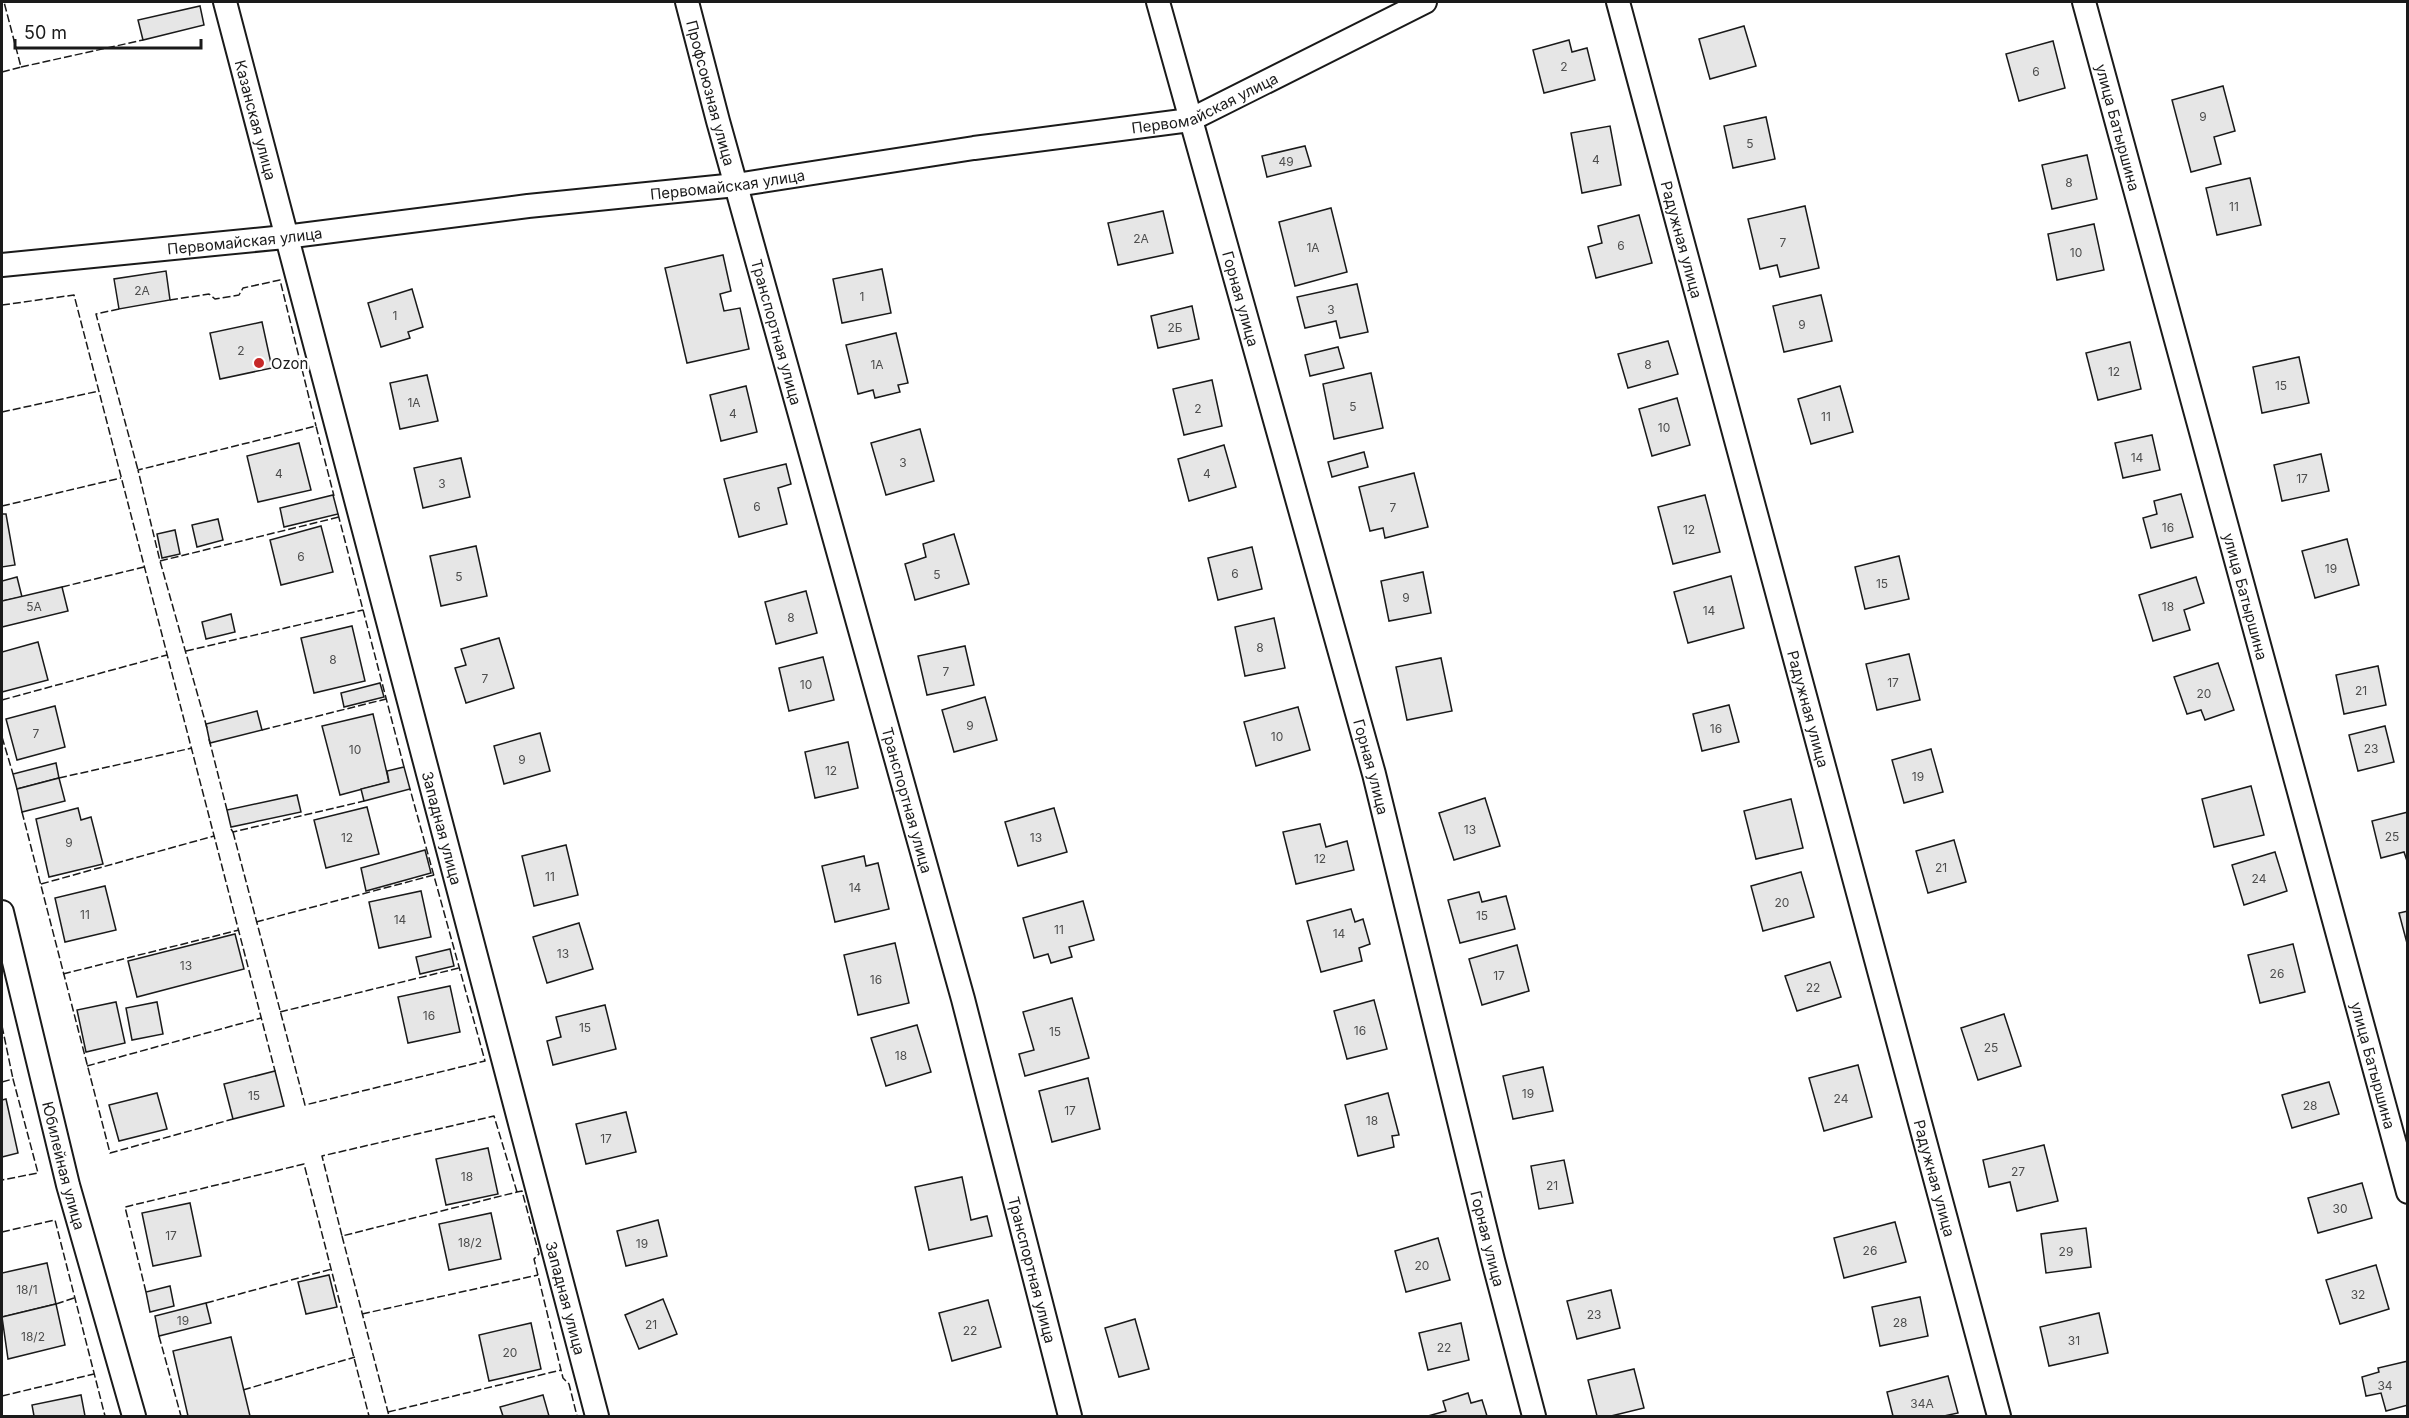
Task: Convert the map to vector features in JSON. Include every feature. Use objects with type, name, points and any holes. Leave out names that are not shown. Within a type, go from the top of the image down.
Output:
[{"type":"street","name":"Казанская улица","points":[[225,2],[285,237]]},
{"type":"street","name":"Профсоюзная улица","points":[[687,2],[736,185]]},
{"type":"street","name":"Горная улица","points":[[1158,2],[1374,774],[1493,1260],[1534,1416]]},
{"type":"street","name":"Первомайская улица","points":[[2,265],[285,237],[528,206],[736,185],[974,148],[1190,120],[1425,2]]},
{"type":"street","name":"Радужная улица","points":[[1618,2],[1999,1416]]},
{"type":"street","name":"улица Батыршина","points":[[2084,2],[2408,1192]]},
{"type":"street","name":"Транспортная улица","points":[[736,185],[963,999],[1070,1416]]},
{"type":"street","name":"Западная улица","points":[[285,237],[506,1064],[597,1416]]},
{"type":"street","name":"Юбилейная улица","points":[[2,912],[68,1185],[134,1416]]},
{"type":"building","points":[[200,6],[204,25],[143,40],[138,20]]},
{"type":"building","points":[[1744,26],[1756,66],[1710,79],[1699,39]]},
{"type":"building","points":[[1569,40],[1572,52],[1587,48],[1595,80],[1544,93],[1533,50]]},
{"type":"building","points":[[2053,41],[2065,88],[2019,101],[2006,54]]},
{"type":"building","points":[[2223,86],[2235,131],[2214,137],[2221,164],[2191,172],[2172,100]]},
{"type":"building","points":[[1766,117],[1775,159],[1733,168],[1724,126]]},
{"type":"building","points":[[1610,126],[1621,185],[1582,193],[1571,133]]},
{"type":"building","points":[[1305,146],[1311,166],[1267,177],[1262,156]]},
{"type":"building","points":[[2087,155],[2097,199],[2052,209],[2042,165]]},
{"type":"building","points":[[2250,178],[2261,225],[2217,235],[2206,188]]},
{"type":"building","points":[[1805,206],[1819,268],[1780,277],[1777,265],[1760,269],[1748,219]]},
{"type":"building","points":[[1331,208],[1347,272],[1295,286],[1279,222]]},
{"type":"building","points":[[1163,211],[1173,253],[1118,265],[1108,223]]},
{"type":"building","points":[[1639,215],[1652,263],[1596,278],[1588,247],[1602,243],[1598,226]]},
{"type":"building","points":[[2094,224],[2104,270],[2057,280],[2048,234]]},
{"type":"building","points":[[723,255],[731,291],[720,294],[724,311],[740,308],[749,349],[687,363],[665,268]]},
{"type":"building","points":[[882,269],[891,313],[842,323],[833,279]]},
{"type":"building","points":[[166,271],[170,300],[119,309],[114,279]]},
{"type":"building","points":[[1357,284],[1368,332],[1340,338],[1336,321],[1305,328],[1297,297]]},
{"type":"building","points":[[412,289],[423,327],[408,332],[410,338],[381,347],[368,303]]},
{"type":"building","points":[[1821,295],[1832,341],[1784,352],[1773,306]]},
{"type":"building","points":[[1192,306],[1199,339],[1158,348],[1151,316]]},
{"type":"building","points":[[262,322],[272,368],[220,379],[210,333]]},
{"type":"building","points":[[896,333],[908,383],[898,385],[900,392],[875,398],[873,390],[858,394],[846,345]]},
{"type":"building","points":[[1668,341],[1678,374],[1628,388],[1618,354]]},
{"type":"building","points":[[2130,342],[2141,389],[2098,400],[2086,353]]},
{"type":"building","points":[[1338,347],[1344,368],[1310,376],[1305,355]]},
{"type":"building","points":[[2299,357],[2309,403],[2262,413],[2253,367]]},
{"type":"building","points":[[1371,373],[1383,428],[1334,439],[1323,384]]},
{"type":"building","points":[[427,375],[438,421],[400,429],[390,383]]},
{"type":"building","points":[[1212,380],[1222,426],[1184,435],[1173,389]]},
{"type":"building","points":[[746,386],[757,432],[721,441],[710,395]]},
{"type":"building","points":[[1840,386],[1853,432],[1811,444],[1798,399]]},
{"type":"building","points":[[1677,398],[1690,445],[1652,456],[1639,409]]},
{"type":"building","points":[[920,429],[934,481],[886,495],[871,443]]},
{"type":"building","points":[[2152,435],[2160,470],[2123,478],[2115,443]]},
{"type":"building","points":[[299,443],[311,490],[258,502],[247,456]]},
{"type":"building","points":[[1224,445],[1236,487],[1189,501],[1178,459]]},
{"type":"building","points":[[1364,452],[1368,467],[1332,477],[1328,462]]},
{"type":"building","points":[[2321,454],[2329,491],[2282,501],[2274,465]]},
{"type":"building","points":[[461,458],[470,497],[423,508],[414,468]]},
{"type":"building","points":[[786,464],[791,484],[778,488],[787,524],[739,537],[724,479]]},
{"type":"building","points":[[1414,473],[1428,527],[1385,538],[1383,528],[1370,531],[1359,487]]},
{"type":"building","points":[[2181,494],[2193,537],[2151,548],[2143,518],[2157,514],[2154,501]]},
{"type":"building","points":[[333,495],[338,514],[284,527],[280,508]]},
{"type":"building","points":[[1705,495],[1720,552],[1673,564],[1658,507]]},
{"type":"building","points":[[2,514],[6,514],[15,565],[2,567]]},
{"type":"building","points":[[218,519],[223,540],[197,547],[192,525]]},
{"type":"building","points":[[321,526],[333,572],[281,585],[270,540]]},
{"type":"building","points":[[175,530],[180,554],[162,558],[157,534]]},
{"type":"building","points":[[954,534],[969,584],[915,600],[905,564],[926,557],[923,544]]},
{"type":"building","points":[[2347,539],[2359,585],[2315,598],[2302,551]]},
{"type":"building","points":[[476,546],[487,596],[441,606],[430,556]]},
{"type":"building","points":[[1252,547],[1262,589],[1218,600],[1208,558]]},
{"type":"building","points":[[1899,556],[1909,599],[1865,609],[1855,567]]},
{"type":"building","points":[[1423,572],[1431,613],[1389,621],[1381,581]]},
{"type":"building","points":[[1731,576],[1744,628],[1688,643],[1674,592]]},
{"type":"building","points":[[17,577],[22,597],[2,601],[2,581]]},
{"type":"building","points":[[2196,577],[2204,603],[2184,610],[2190,630],[2153,641],[2139,595]]},
{"type":"building","points":[[62,587],[68,611],[2,627],[2,601]]},
{"type":"building","points":[[806,591],[817,633],[776,644],[765,602]]},
{"type":"building","points":[[231,614],[235,632],[206,639],[202,622]]},
{"type":"building","points":[[1274,618],[1285,668],[1245,676],[1235,627]]},
{"type":"building","points":[[352,626],[365,681],[314,693],[301,638]]},
{"type":"building","points":[[499,638],[514,688],[466,703],[455,668],[466,665],[461,649]]},
{"type":"building","points":[[38,642],[48,680],[2,692],[2,652]]},
{"type":"building","points":[[965,646],[974,685],[927,695],[918,656]]},
{"type":"building","points":[[1909,654],[1920,700],[1877,710],[1866,664]]},
{"type":"building","points":[[823,657],[834,700],[789,711],[779,668]]},
{"type":"building","points":[[1441,658],[1452,711],[1407,720],[1396,667]]},
{"type":"building","points":[[2218,663],[2234,710],[2205,720],[2201,710],[2187,714],[2174,677]]},
{"type":"building","points":[[2378,666],[2386,705],[2344,714],[2336,675]]},
{"type":"building","points":[[380,683],[384,697],[344,707],[341,693]]},
{"type":"building","points":[[985,697],[997,740],[954,752],[942,710]]},
{"type":"building","points":[[1729,705],[1739,742],[1702,751],[1693,714]]},
{"type":"building","points":[[55,706],[65,747],[17,760],[6,719]]},
{"type":"building","points":[[1298,707],[1310,750],[1256,766],[1244,722]]},
{"type":"building","points":[[257,711],[262,730],[210,743],[206,724]]},
{"type":"building","points":[[373,714],[389,782],[340,795],[322,726]]},
{"type":"building","points":[[2385,726],[2394,762],[2358,771],[2349,735]]},
{"type":"building","points":[[540,733],[550,771],[504,784],[494,746]]},
{"type":"building","points":[[848,742],[858,788],[815,798],[805,752]]},
{"type":"building","points":[[1931,749],[1943,792],[1904,803],[1892,760]]},
{"type":"building","points":[[56,763],[59,778],[17,789],[13,774]]},
{"type":"building","points":[[404,767],[410,789],[364,801],[361,789],[389,782],[387,771]]},
{"type":"building","points":[[59,778],[65,801],[22,812],[17,789]]},
{"type":"building","points":[[2251,786],[2264,835],[2214,847],[2202,799]]},
{"type":"building","points":[[297,795],[301,812],[231,827],[227,810]]},
{"type":"building","points":[[1485,798],[1500,846],[1454,860],[1439,813]]},
{"type":"building","points":[[1791,799],[1803,848],[1756,859],[1744,811]]},
{"type":"building","points":[[367,807],[379,854],[326,868],[314,820]]},
{"type":"building","points":[[78,808],[81,820],[91,817],[103,864],[49,877],[36,819]]},
{"type":"building","points":[[1054,808],[1067,852],[1018,866],[1005,822]]},
{"type":"building","points":[[2408,812],[2408,864],[2404,852],[2381,858],[2372,821]]},
{"type":"building","points":[[1320,824],[1326,847],[1347,841],[1354,870],[1296,884],[1283,832]]},
{"type":"building","points":[[1954,840],[1966,882],[1928,893],[1916,851]]},
{"type":"building","points":[[566,845],[578,895],[534,906],[522,856]]},
{"type":"building","points":[[425,850],[431,873],[366,891],[361,868]]},
{"type":"building","points":[[2275,852],[2287,891],[2244,905],[2232,865]]},
{"type":"building","points":[[864,856],[866,866],[878,863],[889,909],[835,922],[822,866]]},
{"type":"building","points":[[1801,872],[1814,917],[1763,931],[1751,886]]},
{"type":"building","points":[[105,886],[116,930],[65,942],[55,898]]},
{"type":"building","points":[[421,891],[431,937],[379,948],[369,902]]},
{"type":"building","points":[[1479,892],[1482,902],[1506,896],[1515,929],[1460,943],[1448,900]]},
{"type":"building","points":[[1083,901],[1094,940],[1069,947],[1072,957],[1051,963],[1048,954],[1034,958],[1023,918]]},
{"type":"building","points":[[1351,909],[1355,922],[1363,919],[1370,944],[1359,948],[1362,961],[1321,972],[1307,921]]},
{"type":"building","points":[[2408,911],[2408,947],[2399,913]]},
{"type":"building","points":[[579,923],[593,969],[547,983],[533,937]]},
{"type":"building","points":[[235,934],[244,969],[137,997],[128,961]]},
{"type":"building","points":[[895,943],[909,1003],[858,1015],[844,955]]},
{"type":"building","points":[[2293,944],[2305,992],[2260,1003],[2248,955]]},
{"type":"building","points":[[1517,945],[1529,991],[1482,1005],[1469,959]]},
{"type":"building","points":[[450,949],[454,966],[420,974],[416,957]]},
{"type":"building","points":[[1830,962],[1841,997],[1797,1011],[1785,976]]},
{"type":"building","points":[[450,986],[460,1032],[408,1043],[398,997]]},
{"type":"building","points":[[1072,998],[1089,1058],[1025,1076],[1019,1054],[1034,1050],[1023,1012]]},
{"type":"building","points":[[1374,1000],[1387,1049],[1347,1059],[1334,1011]]},
{"type":"building","points":[[116,1002],[125,1043],[86,1052],[77,1010]]},
{"type":"building","points":[[157,1002],[163,1034],[132,1040],[126,1008]]},
{"type":"building","points":[[605,1005],[616,1049],[553,1065],[547,1041],[561,1037],[556,1017]]},
{"type":"building","points":[[2004,1014],[2021,1066],[1978,1080],[1961,1028]]},
{"type":"building","points":[[917,1025],[931,1072],[886,1086],[871,1038]]},
{"type":"building","points":[[1858,1065],[1872,1117],[1824,1131],[1809,1078]]},
{"type":"building","points":[[1543,1067],[1553,1111],[1513,1119],[1503,1076]]},
{"type":"building","points":[[275,1071],[284,1106],[233,1119],[224,1084]]},
{"type":"building","points":[[1088,1078],[1100,1129],[1052,1142],[1039,1091]]},
{"type":"building","points":[[2329,1082],[2339,1114],[2292,1128],[2282,1095]]},
{"type":"building","points":[[157,1093],[167,1129],[119,1141],[109,1105]]},
{"type":"building","points":[[1388,1093],[1399,1135],[1392,1136],[1394,1147],[1358,1156],[1345,1105]]},
{"type":"building","points":[[6,1099],[18,1153],[2,1157],[2,1100]]},
{"type":"building","points":[[626,1112],[636,1152],[586,1164],[576,1124]]},
{"type":"building","points":[[2044,1145],[2058,1201],[2017,1211],[2010,1182],[1989,1187],[1983,1160]]},
{"type":"building","points":[[488,1148],[498,1194],[446,1205],[436,1159]]},
{"type":"building","points":[[1564,1160],[1573,1203],[1539,1209],[1531,1166]]},
{"type":"building","points":[[962,1177],[971,1220],[987,1216],[992,1236],[929,1250],[915,1187]]},
{"type":"building","points":[[2362,1183],[2372,1218],[2318,1233],[2308,1198]]},
{"type":"building","points":[[190,1203],[201,1256],[153,1266],[142,1213]]},
{"type":"building","points":[[491,1213],[501,1259],[449,1270],[439,1224]]},
{"type":"building","points":[[658,1220],[667,1256],[626,1266],[617,1231]]},
{"type":"building","points":[[1895,1222],[1906,1262],[1844,1278],[1834,1238]]},
{"type":"building","points":[[2086,1228],[2091,1267],[2046,1273],[2041,1234]]},
{"type":"building","points":[[1438,1238],[1450,1280],[1406,1292],[1395,1251]]},
{"type":"building","points":[[47,1263],[56,1304],[2,1317],[2,1273]]},
{"type":"building","points":[[2376,1265],[2389,1309],[2340,1324],[2326,1280]]},
{"type":"building","points":[[329,1275],[337,1307],[306,1314],[298,1282]]},
{"type":"building","points":[[170,1286],[174,1306],[150,1312],[146,1292]]},
{"type":"building","points":[[1611,1290],[1620,1328],[1577,1339],[1567,1301]]},
{"type":"building","points":[[1920,1297],[1928,1336],[1880,1346],[1872,1307]]},
{"type":"building","points":[[663,1299],[677,1334],[639,1349],[625,1315]]},
{"type":"building","points":[[988,1300],[1001,1347],[952,1361],[939,1313]]},
{"type":"building","points":[[206,1303],[211,1323],[159,1336],[155,1316]]},
{"type":"building","points":[[56,1304],[65,1345],[8,1359],[2,1317]]},
{"type":"building","points":[[2099,1313],[2108,1353],[2049,1366],[2040,1327]]},
{"type":"building","points":[[1135,1319],[1149,1369],[1119,1377],[1105,1328]]},
{"type":"building","points":[[531,1323],[541,1369],[489,1381],[479,1335]]},
{"type":"building","points":[[1461,1323],[1469,1360],[1428,1370],[1419,1333]]},
{"type":"building","points":[[231,1337],[250,1416],[188,1416],[173,1351]]},
{"type":"building","points":[[2408,1361],[2408,1405],[2386,1411],[2381,1393],[2366,1396],[2362,1377],[2379,1372],[2378,1368]]},
{"type":"building","points":[[1634,1369],[1644,1408],[1611,1416],[1597,1416],[1588,1380]]},
{"type":"building","points":[[1948,1376],[1958,1413],[1944,1416],[1893,1416],[1887,1392]]},
{"type":"building","points":[[1468,1393],[1471,1403],[1482,1400],[1487,1416],[1428,1416],[1446,1411],[1443,1401]]},
{"type":"building","points":[[81,1395],[85,1416],[34,1416],[32,1405]]},
{"type":"building","points":[[543,1395],[549,1416],[503,1416],[500,1407]]},
{"type":"fence","points":[[2,72],[21,67],[4,2]]},
{"type":"fence","points":[[21,67],[143,40]]},
{"type":"fence","points":[[170,300],[209,294],[215,299],[239,295],[243,288],[280,280],[316,426]]},
{"type":"fence","points":[[2,305],[74,295],[275,1071]]},
{"type":"fence","points":[[119,309],[96,314],[138,470]]},
{"type":"fence","points":[[2,412],[99,391]]},
{"type":"fence","points":[[207,728],[160,561],[138,470],[316,426],[334,496]]},
{"type":"fence","points":[[2,506],[121,478]]},
{"type":"fence","points":[[338,514],[404,767]]},
{"type":"fence","points":[[160,561],[339,517]]},
{"type":"fence","points":[[62,587],[144,567]]},
{"type":"fence","points":[[186,651],[363,610]]},
{"type":"fence","points":[[2,700],[167,655]]},
{"type":"fence","points":[[262,730],[386,699]]},
{"type":"fence","points":[[2,737],[13,774]]},
{"type":"fence","points":[[209,739],[227,810]]},
{"type":"fence","points":[[59,778],[192,748]]},
{"type":"fence","points":[[233,832],[305,1105],[485,1061],[410,789]]},
{"type":"fence","points":[[231,829],[233,832],[364,801]]},
{"type":"fence","points":[[22,812],[110,1153],[233,1119]]},
{"type":"fence","points":[[41,884],[214,836]]},
{"type":"fence","points":[[256,922],[434,875]]},
{"type":"fence","points":[[63,974],[239,930]]},
{"type":"fence","points":[[280,1012],[459,968]]},
{"type":"fence","points":[[87,1066],[261,1018]]},
{"type":"fence","points":[[2,1026],[13,1079]]},
{"type":"fence","points":[[2,1082],[13,1079],[38,1173],[2,1180]]},
{"type":"fence","points":[[517,1192],[494,1116],[322,1156],[342,1236],[522,1191],[539,1254],[534,1259],[561,1370],[563,1378],[569,1384],[577,1416]]},
{"type":"fence","points":[[146,1292],[125,1207],[304,1164],[369,1416]]},
{"type":"fence","points":[[2,1232],[55,1220],[105,1416]]},
{"type":"fence","points":[[342,1236],[389,1416]]},
{"type":"fence","points":[[206,1303],[332,1269]]},
{"type":"fence","points":[[362,1314],[538,1275]]},
{"type":"fence","points":[[56,1304],[74,1298]]},
{"type":"fence","points":[[159,1336],[181,1416]]},
{"type":"fence","points":[[243,1390],[355,1357]]},
{"type":"fence","points":[[388,1412],[561,1370]]},
{"type":"fence","points":[[2,1396],[94,1374]]},
{"type":"place","name":"Ozon","points":[[259,363]]}]
